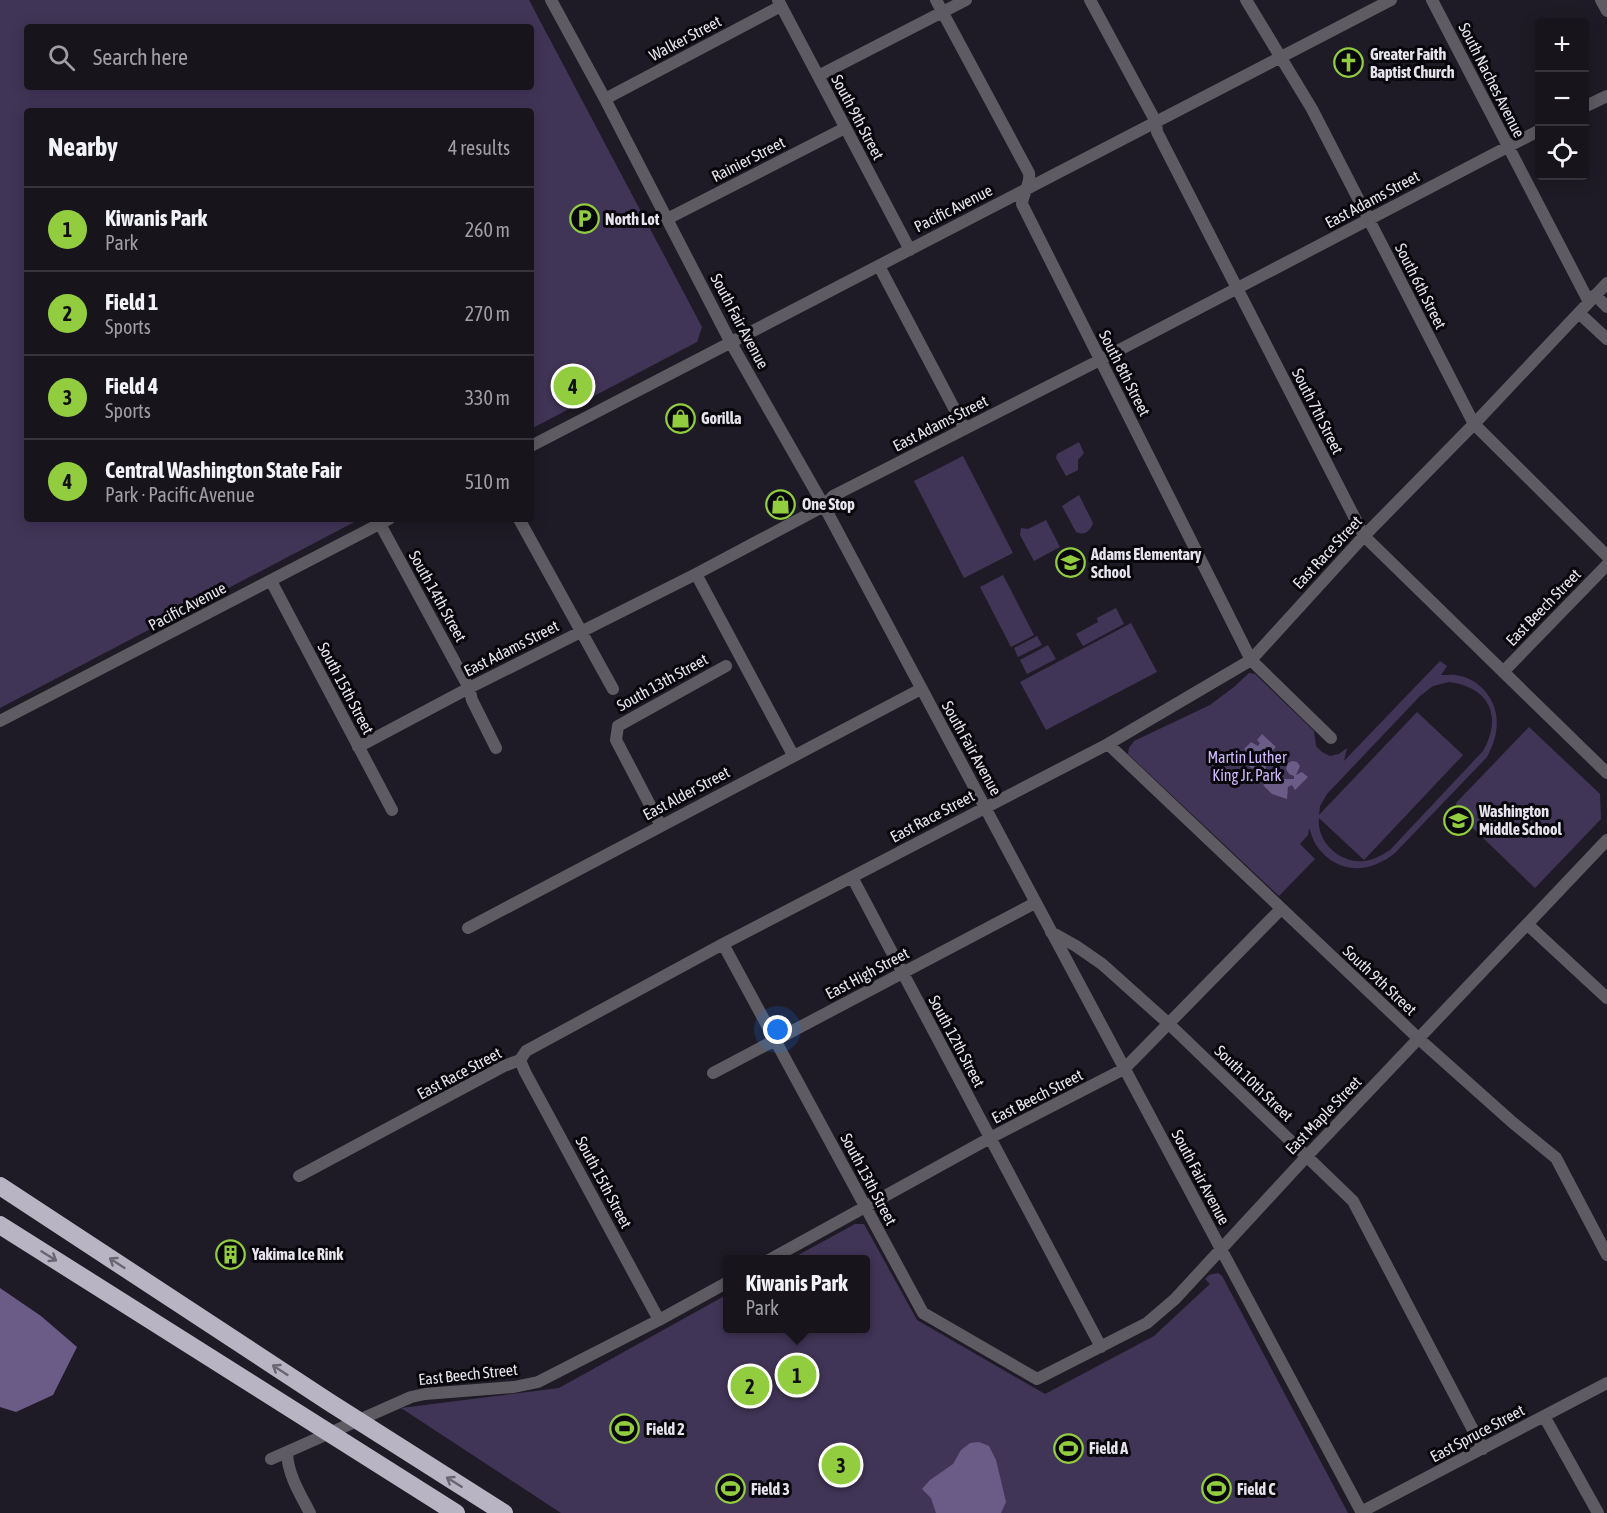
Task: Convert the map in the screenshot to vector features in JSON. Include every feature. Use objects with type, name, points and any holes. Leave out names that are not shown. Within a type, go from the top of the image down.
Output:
[{"type":"highway","points":[[0,1186],[329,1402],[504,1513]]},
{"type":"highway","points":[[0,1225],[456,1513]]},
{"type":"street","name":"South Fair Avenue","points":[[551,0],[605,99],[731,343],[824,506],[1362,1513]]},
{"type":"street","name":"South 8th Street","points":[[936,0],[1029,173],[1030,181],[1022,204],[1251,660],[1331,738]]},
{"type":"street","points":[[818,76],[966,0]]},
{"type":"street","name":"South 7th Street","points":[[1090,0],[1156,122],[1157,132],[1364,536],[1607,773]]},
{"type":"street","name":"South 6th Street","points":[[1246,0],[1312,110],[1474,424],[1607,556]]},
{"type":"street","name":"Pacific Avenue","points":[[534,444],[1391,0]]},
{"type":"street","name":"South Naches Avenue","points":[[1432,0],[1507,146],[1592,299],[1607,307]]},
{"type":"street","points":[[1601,0],[1607,11]]},
{"type":"street","name":"Walker Street","points":[[605,99],[780,3]]},
{"type":"street","name":"South 9th Street","points":[[780,3],[910,250]]},
{"type":"street","points":[[1589,105],[1607,96]]},
{"type":"street","name":"Rainier Street","points":[[667,219],[844,128]]},
{"type":"street","name":"East Adams Street","points":[[358,747],[580,631],[696,574],[824,506],[833,496],[1100,360],[1535,132]]},
{"type":"street","points":[[879,266],[965,429]]},
{"type":"street","name":"East Race Street","points":[[299,1176],[520,1060],[526,1051],[723,944],[1108,744],[1251,660],[1364,536],[1607,283]]},
{"type":"street","points":[[1579,313],[1607,339]]},
{"type":"street","name":"Pacific Avenue","points":[[0,721],[383,522]]},
{"type":"street","name":"South 14th Street","points":[[386,522],[469,688],[472,700],[496,748]]},
{"type":"street","name":"South 13th Street","points":[[521,522],[613,689]]},
{"type":"street","name":"East Beech Street","points":[[1503,672],[1607,565]]},
{"type":"street","points":[[696,574],[793,755]]},
{"type":"street","name":"South 15th Street","points":[[271,581],[392,810]]},
{"type":"street","name":"South 13th Street","points":[[661,826],[616,740],[618,726],[726,666]]},
{"type":"street","name":"East Alder Street","points":[[468,928],[921,689]]},
{"type":"street","name":"South 9th Street","points":[[1108,744],[1280,910],[1419,1039],[1556,1158],[1607,1254]]},
{"type":"street","name":"East Maple Street","points":[[1037,1379],[1147,1323],[1175,1299],[1306,1156],[1607,840]]},
{"type":"street","name":"South 12th Street","points":[[852,877],[1101,1347]]},
{"type":"street","name":"East High Street","points":[[713,1072],[1035,903]]},
{"type":"street","name":"East Beech Street","points":[[778,1255],[990,1138],[1124,1069],[1280,910]]},
{"type":"street","points":[[1527,924],[1607,998]]},
{"type":"street","name":"South 10th Street","points":[[1050,931],[1102,964],[1353,1201],[1483,1449]]},
{"type":"street","name":"South 13th Street","points":[[723,944],[923,1312],[1037,1379]]},
{"type":"street","name":"South 15th Street","points":[[520,1060],[659,1320]]},
{"type":"street","name":"East Beech Street","points":[[271,1460],[411,1397],[514,1387],[538,1382],[723,1285]]},
{"type":"street","name":"East Spruce Street","points":[[1362,1513],[1607,1383]]},
{"type":"street","points":[[1544,1416],[1598,1513]]},
{"type":"street","points":[[287,1453],[293,1480],[310,1513]]},
{"type":"green space","points":[[0,0],[529,0],[702,327],[697,342],[534,427],[534,108],[24,108],[24,522],[354,522],[0,708]]},
{"type":"green space","points":[[1079,442],[1084,453],[1078,460],[1078,470],[1066,476],[1056,458],[1057,454]]},
{"type":"green space","points":[[963,456],[1013,553],[964,578],[914,481]]},
{"type":"green space","points":[[1079,495],[1093,523],[1085,533],[1076,532],[1062,506]]},
{"type":"green space","points":[[1046,520],[1060,547],[1034,561],[1020,535],[1021,528],[1028,529]]},
{"type":"green space","points":[[1003,575],[1034,635],[1011,647],[980,587]]},
{"type":"green space","points":[[1116,608],[1124,624],[1083,646],[1076,634],[1098,622],[1097,618]]},
{"type":"green space","points":[[1131,623],[1157,672],[1046,730],[1020,682]]},
{"type":"green space","points":[[1037,636],[1042,645],[1018,657],[1014,648]]},
{"type":"green space","points":[[1048,645],[1056,659],[1027,674],[1020,660]]},
{"type":"green space","name":"Martin Luther King Jr. Park","points":[[1440,661],[1447,666],[1441,675],[1466,677],[1481,687],[1493,703],[1497,720],[1496,730],[1487,757],[1395,853],[1375,865],[1364,868],[1343,866],[1324,855],[1316,845],[1309,828],[1308,835],[1300,844],[1315,859],[1279,896],[1128,754],[1134,741],[1210,705],[1249,673],[1255,674],[1314,731],[1316,746],[1322,752],[1330,756],[1339,754],[1347,748],[1344,761]],"holes":[[[1449,682],[1463,685],[1483,697],[1492,715],[1492,726],[1483,751],[1390,850],[1371,860],[1364,861],[1347,859],[1332,850],[1322,835],[1319,818],[1364,860],[1463,755],[1417,712],[1319,815],[1320,806],[1327,794],[1420,696],[1433,686]]]},
{"type":"green space","points":[[1529,727],[1600,794],[1601,819],[1535,888],[1457,813],[1456,803]]},
{"type":"green space","points":[[855,1224],[864,1224],[917,1320],[1045,1394],[1154,1336],[1210,1284],[1205,1279],[1209,1275],[1218,1273],[1222,1276],[1348,1513],[561,1513],[401,1408],[559,1388],[723,1297],[723,1333],[870,1333],[870,1255],[798,1255]]},
{"type":"shaded area","points":[[1262,734],[1276,747],[1264,759],[1267,764],[1265,769],[1258,771],[1248,766],[1250,764],[1245,759],[1249,754],[1244,749],[1251,742],[1258,746],[1260,743],[1257,740]]},
{"type":"shaded area","points":[[1297,762],[1300,766],[1296,775],[1302,772],[1308,777],[1295,790],[1292,785],[1288,787],[1287,799],[1272,794],[1263,785],[1273,779],[1294,779],[1294,776],[1286,769],[1288,763]]},
{"type":"shaded area","points":[[0,1288],[41,1316],[77,1347],[53,1395],[16,1412],[0,1407]]},
{"type":"shaded area","points":[[979,1442],[989,1446],[996,1460],[1006,1502],[1001,1513],[936,1513],[931,1498],[922,1489],[930,1480],[953,1464],[961,1450],[970,1443]]},
{"type":"place","name":"Greater Faith Baptist Church","points":[[1349,63]]},
{"type":"place","name":"North Lot","points":[[584,219]]},
{"type":"place","name":"Central Washington State Fair","points":[[573,386]]},
{"type":"place","name":"Gorilla","points":[[680,418]]},
{"type":"place","name":"One Stop","points":[[781,504]]},
{"type":"place","name":"Adams Elementary School","points":[[1070,563]]},
{"type":"place","name":"Washington Middle School","points":[[1458,820]]},
{"type":"place","name":"Yakima Ice Rink","points":[[231,1254]]},
{"type":"place","name":"Kiwanis Park","points":[[797,1375]]},
{"type":"place","name":"Field 1","points":[[750,1386]]},
{"type":"place","name":"Field 2","points":[[625,1429]]},
{"type":"place","name":"Field A","points":[[1068,1448]]},
{"type":"place","name":"Field 4","points":[[841,1465]]},
{"type":"place","name":"Field 3","points":[[730,1489]]},
{"type":"place","name":"Field C","points":[[1216,1489]]}]
